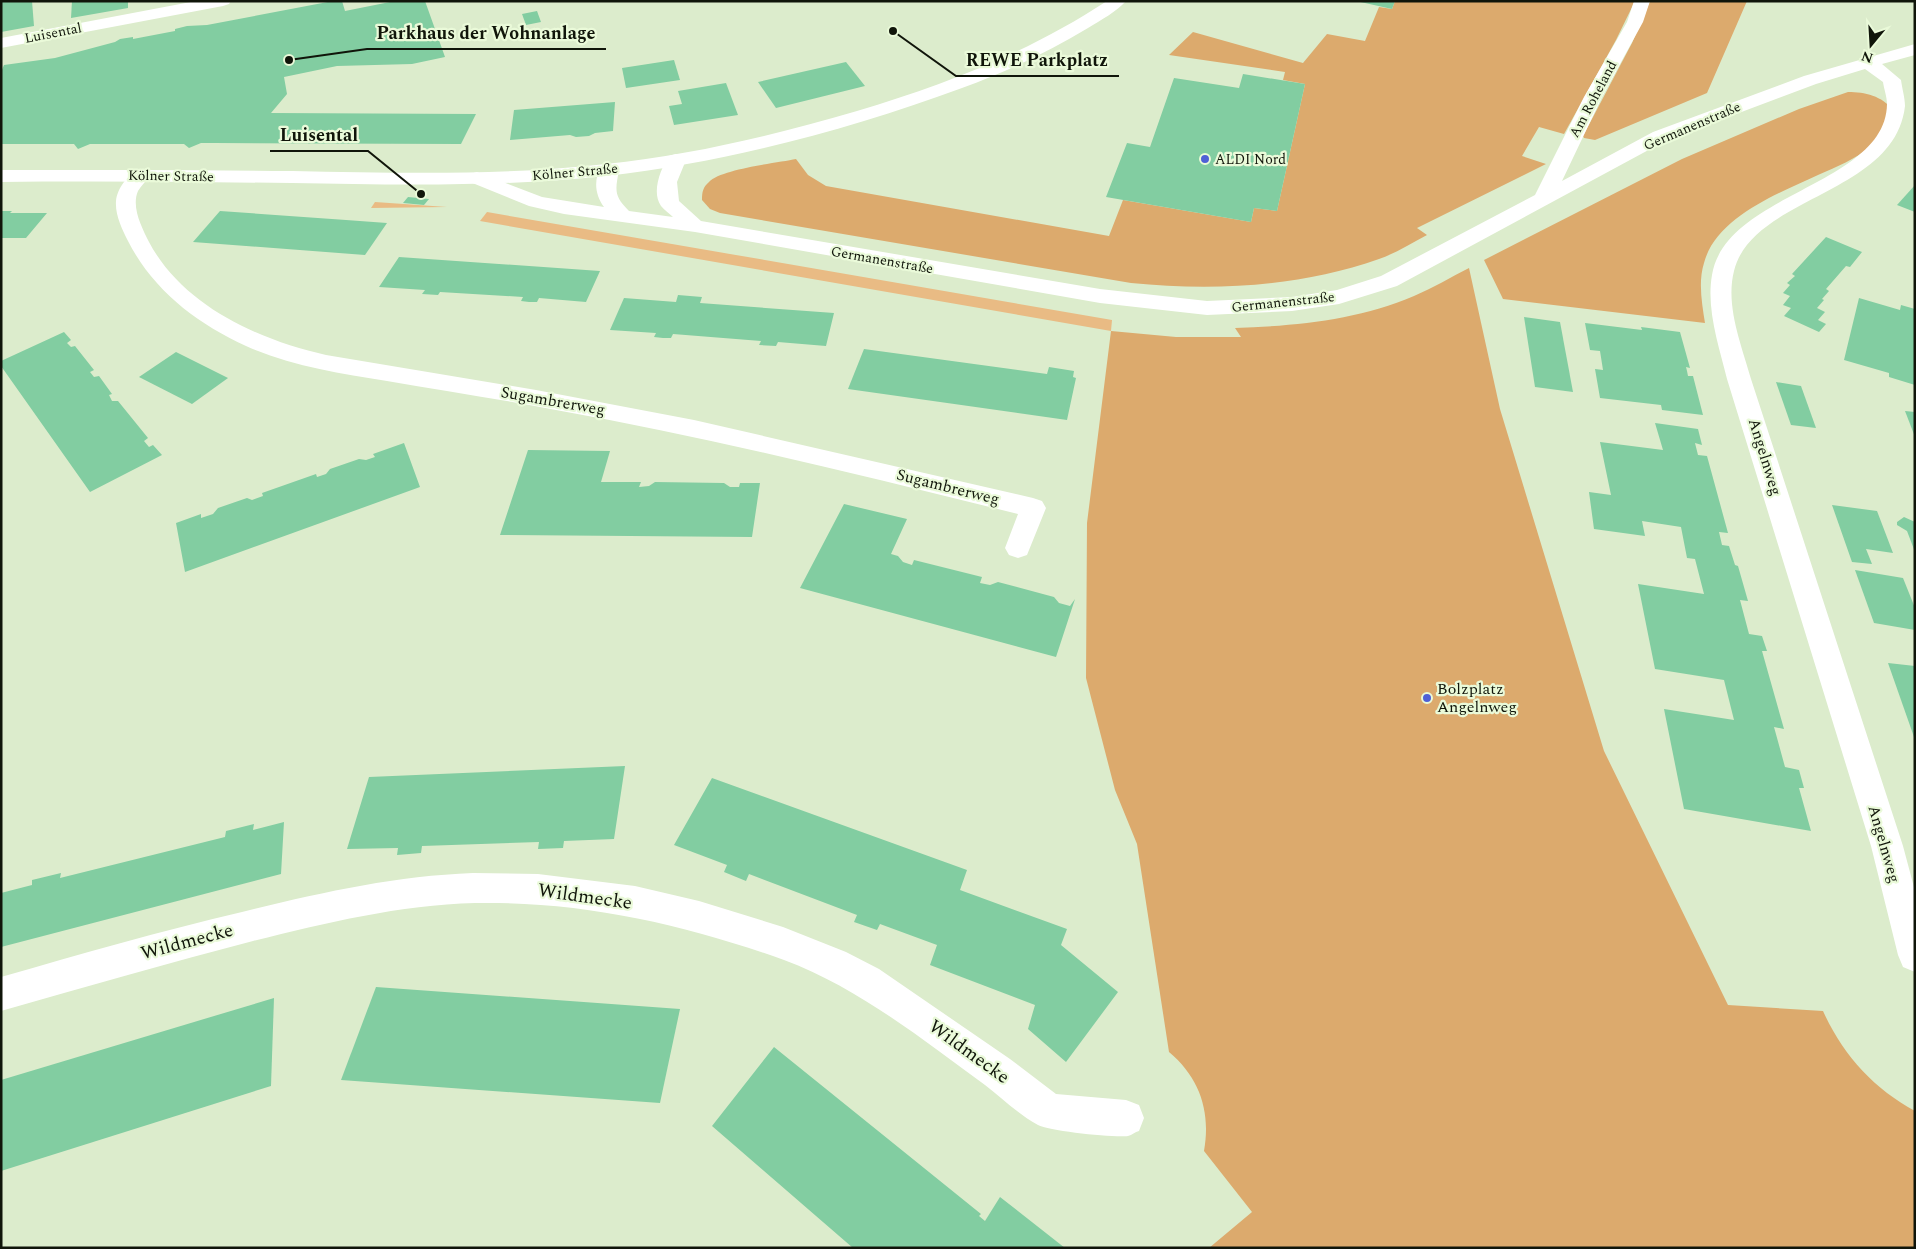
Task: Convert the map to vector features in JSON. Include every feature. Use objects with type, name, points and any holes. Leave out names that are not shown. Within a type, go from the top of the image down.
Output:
[{"type":"street","name":"Luisental","points":[[1,43],[223,1]]},
{"type":"street","name":"Kölner Straße","points":[[1,176],[477,178],[609,170],[676,160],[792,134],[935,93],[1001,68],[1067,34],[1118,1]]},
{"type":"street","name":"Am Roheland","points":[[1544,198],[1593,97],[1635,22],[1642,1]]},
{"type":"street","name":"Germanenstraße","points":[[477,178],[536,202],[577,211],[695,226],[1100,296],[1166,305],[1225,309],[1321,301],[1389,281],[1660,136],[1810,80],[1915,49]]},
{"type":"street","name":"Angelnweg","points":[[1867,63],[1891,79],[1910,104],[1913,117],[1909,137],[1897,151],[1874,166],[1795,202],[1757,226],[1739,241],[1726,261],[1722,287],[1727,330],[1739,378],[1887,846],[1915,955]]},
{"type":"street","points":[[676,160],[667,182],[669,203],[695,226]]},
{"type":"street","points":[[609,170],[605,188],[606,198],[624,217]]},
{"type":"street","name":"Sugambrerweg","points":[[140,176],[128,192],[126,206],[133,230],[149,261],[167,285],[190,304],[217,323],[255,341],[314,361],[692,426],[828,457],[1033,508],[1018,548]]},
{"type":"street","name":"Wildmecke","points":[[1,994],[182,942],[343,904],[399,894],[473,888],[545,890],[584,894],[669,909],[714,921],[788,945],[849,971],[867,981],[997,1072],[1050,1112],[1126,1118]]},
{"type":"shaded area","points":[[1395,1],[1635,1],[1616,40],[1564,134],[1539,127],[1522,156],[1546,164],[1417,228],[1427,235],[1404,248],[1379,259],[1349,268],[1319,276],[1256,284],[1194,287],[1131,283],[720,213],[710,209],[702,200],[704,188],[715,177],[737,170],[796,159],[808,175],[826,186],[1109,236],[1123,200],[1251,222],[1254,208],[1277,211],[1305,84],[1283,80],[1285,72],[1169,55],[1193,32],[1303,63],[1327,34],[1365,41],[1379,7],[1392,9]]},
{"type":"shaded area","points":[[1650,1],[1747,1],[1707,93],[1595,140],[1584,138],[1583,136],[1632,43]]},
{"type":"shaded area","points":[[1848,92],[1861,93],[1878,98],[1893,110],[1880,134],[1871,146],[1859,155],[1751,208],[1721,232],[1711,247],[1702,270],[1701,293],[1705,323],[1503,299],[1484,260],[1682,159],[1799,109]]},
{"type":"shaded area","points":[[375,202],[447,207],[371,208]]},
{"type":"shaded area","points":[[487,212],[1112,320],[1111,331],[480,221]]},
{"type":"shaded area","points":[[1469,268],[1500,409],[1604,751],[1728,1005],[1823,1011],[1840,1042],[1861,1069],[1886,1092],[1915,1111],[1915,1248],[1209,1248],[1252,1212],[1204,1151],[1206,1123],[1201,1097],[1189,1073],[1169,1052],[1137,844],[1115,790],[1086,678],[1087,523],[1111,331],[1176,337],[1241,337],[1235,328],[1281,326],[1371,311],[1414,296]]},
{"type":"building","points":[[1,1],[32,1],[34,26],[1,32]]},
{"type":"building","points":[[72,1],[128,1],[128,8],[71,18]]},
{"type":"building","points":[[333,1],[342,1],[345,11],[395,1],[425,1],[445,57],[412,64],[337,66],[284,77],[287,94],[271,113],[476,114],[461,144],[201,143],[189,148],[184,144],[90,144],[78,149],[74,144],[1,144],[1,72],[4,65],[55,58],[120,39],[133,37],[133,39],[175,31],[175,29],[187,26],[207,25]]},
{"type":"building","points":[[1356,1],[1395,1],[1392,9]]},
{"type":"building","points":[[537,11],[541,22],[526,25],[522,14]]},
{"type":"building","points":[[674,60],[680,80],[626,88],[622,68]]},
{"type":"building","points":[[846,62],[865,86],[776,108],[758,82]]},
{"type":"building","name":"ALDI Nord","points":[[1243,74],[1305,84],[1277,211],[1254,208],[1251,222],[1106,197],[1127,143],[1150,147],[1174,78],[1239,88]]},
{"type":"building","points":[[726,83],[738,115],[674,125],[669,106],[682,104],[678,91]]},
{"type":"building","points":[[615,102],[613,131],[595,133],[589,136],[576,137],[570,135],[510,140],[514,110]]},
{"type":"building","points":[[1915,185],[1915,212],[1897,205]]},
{"type":"building","points":[[408,197],[429,199],[424,205],[403,203]]},
{"type":"building","points":[[1,211],[12,211],[10,213],[47,213],[26,238],[1,238]]},
{"type":"building","points":[[220,211],[387,223],[365,255],[193,242]]},
{"type":"building","points":[[1826,237],[1862,252],[1850,267],[1846,266],[1826,289],[1829,291],[1817,308],[1825,312],[1818,320],[1826,324],[1819,332],[1784,316],[1791,308],[1783,305],[1790,296],[1783,293],[1790,285],[1787,283],[1795,276],[1792,274]]},
{"type":"building","points":[[399,257],[600,271],[586,302],[539,298],[537,302],[529,302],[521,301],[523,297],[440,292],[438,295],[422,294],[425,290],[379,287]]},
{"type":"building","points":[[678,295],[702,297],[700,303],[834,313],[826,346],[778,342],[776,346],[759,345],[761,341],[673,334],[671,338],[663,338],[654,337],[656,333],[610,330],[624,298],[676,302]]},
{"type":"building","points":[[1859,298],[1900,310],[1901,305],[1915,309],[1915,385],[1889,377],[1889,373],[1844,360]]},
{"type":"building","points":[[1524,317],[1560,322],[1573,392],[1535,387]]},
{"type":"building","points":[[1585,323],[1642,330],[1641,327],[1680,332],[1690,368],[1686,367],[1688,376],[1693,376],[1703,415],[1662,410],[1661,405],[1600,398],[1595,369],[1603,370],[1600,351],[1590,350]]},
{"type":"building","points":[[64,332],[71,340],[67,343],[71,347],[75,346],[94,370],[90,372],[94,377],[99,376],[112,394],[109,395],[112,401],[118,401],[148,438],[144,441],[149,447],[153,445],[162,455],[90,492],[1,366],[1,361]]},
{"type":"building","points":[[864,349],[1047,374],[1049,367],[1074,371],[1073,377],[1076,378],[1067,420],[848,389]]},
{"type":"building","points":[[176,352],[228,378],[192,404],[139,377]]},
{"type":"building","points":[[1776,382],[1801,386],[1816,428],[1791,425]]},
{"type":"building","points":[[1905,411],[1915,412],[1915,437]]},
{"type":"building","points":[[1655,423],[1698,429],[1702,445],[1695,443],[1698,455],[1707,456],[1728,533],[1719,532],[1722,545],[1729,546],[1735,565],[1738,566],[1748,601],[1740,600],[1749,634],[1762,636],[1767,651],[1762,651],[1784,729],[1774,727],[1785,767],[1799,770],[1804,788],[1799,788],[1811,831],[1684,809],[1664,709],[1734,720],[1724,680],[1655,669],[1638,584],[1704,594],[1695,559],[1687,558],[1681,527],[1642,521],[1645,536],[1594,529],[1589,492],[1611,495],[1600,442],[1663,450]]},
{"type":"building","points":[[404,443],[420,487],[185,572],[176,523],[201,514],[201,518],[213,514],[218,508],[247,498],[252,500],[263,496],[262,493],[316,474],[317,477],[326,474],[330,469],[359,459],[366,460],[375,457],[373,454]]},
{"type":"building","points":[[528,450],[610,451],[601,482],[641,482],[639,487],[649,486],[655,482],[724,483],[730,487],[739,487],[740,483],[760,483],[752,537],[500,535]]},
{"type":"building","points":[[844,504],[907,519],[891,554],[898,556],[903,562],[912,565],[914,560],[982,577],[980,583],[990,585],[998,582],[1054,597],[1059,603],[1070,606],[1075,599],[1056,657],[800,588]]},
{"type":"building","points":[[1832,505],[1877,511],[1893,553],[1866,549],[1872,564],[1852,562]]},
{"type":"building","points":[[1904,517],[1915,522],[1915,552],[1907,531],[1897,525],[1897,522]]},
{"type":"building","points":[[1855,570],[1903,578],[1915,608],[1915,630],[1874,623]]},
{"type":"building","points":[[1888,663],[1915,666],[1915,737],[1914,737]]},
{"type":"building","points":[[625,766],[614,839],[564,841],[563,848],[538,849],[539,842],[422,846],[421,853],[397,855],[398,848],[347,849],[369,777]]},
{"type":"building","points":[[712,778],[967,870],[960,890],[1067,929],[1061,945],[1118,992],[1066,1062],[1028,1029],[1035,1005],[930,965],[937,945],[880,924],[877,930],[854,922],[857,915],[749,874],[746,881],[724,872],[727,865],[674,845]]},
{"type":"building","points":[[284,822],[281,874],[1,947],[1,893],[32,885],[32,880],[61,873],[60,878],[225,837],[226,831],[254,824],[253,830]]},
{"type":"building","points":[[376,987],[680,1009],[660,1103],[341,1080]]},
{"type":"building","points":[[274,998],[271,1086],[1,1171],[1,1080]]},
{"type":"building","points":[[774,1047],[981,1214],[979,1216],[985,1221],[1000,1197],[1065,1248],[853,1248],[712,1126]]},
{"type":"place","name":"REWE Parkplatz","points":[[893,31]]},
{"type":"place","name":"Parkhaus der Wohnanlage","points":[[289,60]]},
{"type":"place","name":"ALDI Nord","points":[[1205,159]]},
{"type":"place","name":"Luisental","points":[[421,194]]},
{"type":"place","name":"Bolzplatz Angelnweg","points":[[1427,698]]}]
